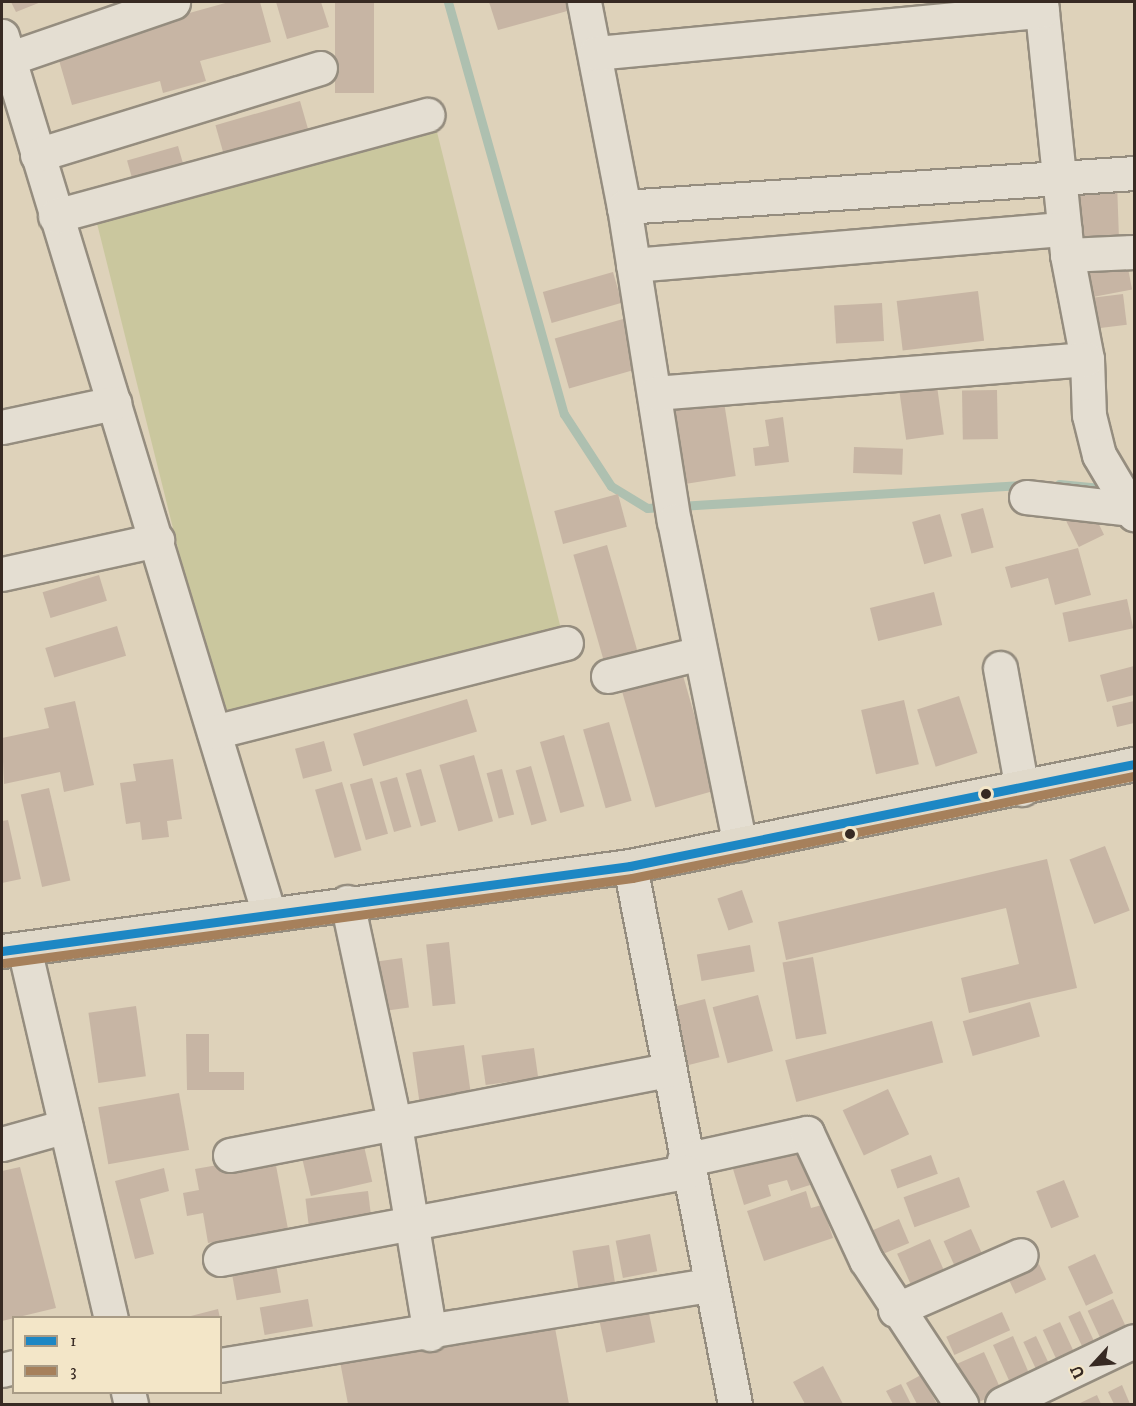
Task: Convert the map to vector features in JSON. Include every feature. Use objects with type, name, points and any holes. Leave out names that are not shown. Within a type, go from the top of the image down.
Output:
[{"type":"main road","points":[[7,949],[630,866],[1022,789],[1134,764]]},
{"type":"street","points":[[172,2],[4,52],[157,540],[269,914]]},
{"type":"street","points":[[584,2],[624,207],[672,510],[740,844]]},
{"type":"street","points":[[595,53],[1042,6],[1066,242],[1087,359],[1089,415],[1099,455],[1127,500]]},
{"type":"street","points":[[37,155],[320,68]]},
{"type":"street","points":[[55,216],[428,115]]},
{"type":"street","points":[[624,207],[1059,175],[1134,173]]},
{"type":"street","points":[[633,265],[1066,242],[1134,252]]},
{"type":"street","points":[[655,393],[1087,359]]},
{"type":"street","points":[[2,427],[114,403]]},
{"type":"street","points":[[1026,497],[1127,500]]},
{"type":"street","points":[[2,574],[157,540]]},
{"type":"street","points":[[214,732],[566,643]]},
{"type":"street","points":[[608,676],[700,653]]},
{"type":"street","points":[[1000,668],[1022,789]]},
{"type":"street","points":[[630,866],[686,1166],[735,1404]]},
{"type":"street","points":[[347,902],[395,1125],[430,1334]]},
{"type":"street","points":[[7,949],[66,1126],[111,1316]]},
{"type":"street","points":[[230,1155],[395,1125],[669,1070]]},
{"type":"street","points":[[2,1144],[66,1126]]},
{"type":"street","points":[[220,1259],[410,1225],[686,1166],[807,1133],[895,1310],[961,1404]]},
{"type":"street","points":[[895,1310],[1021,1255]]},
{"type":"street","points":[[222,1365],[430,1334],[710,1285]]},
{"type":"street","points":[[1002,1404],[1134,1341]]},
{"type":"shaded area","points":[[435,124],[563,637],[221,722],[93,209]]},
{"type":"building","points":[[11,2],[41,2],[16,12]]},
{"type":"building","points":[[229,2],[260,2],[271,42],[200,61],[206,81],[163,93],[160,81],[72,105],[56,50]]},
{"type":"building","points":[[276,2],[321,2],[329,27],[287,39]]},
{"type":"building","points":[[335,2],[374,2],[374,93],[335,93]]},
{"type":"building","points":[[489,2],[568,2],[571,10],[498,30]]},
{"type":"building","points":[[300,101],[309,133],[225,157],[215,125]]},
{"type":"building","points":[[178,146],[184,167],[133,182],[127,161]]},
{"type":"building","points":[[1117,182],[1119,243],[1081,244],[1079,183]]},
{"type":"building","points":[[1126,258],[1132,289],[1089,298],[1083,266]]},
{"type":"building","points":[[613,272],[622,303],[552,323],[543,292]]},
{"type":"building","points":[[978,291],[984,341],[903,351],[897,301]]},
{"type":"building","points":[[1123,294],[1127,325],[1088,330],[1084,299]]},
{"type":"building","points":[[882,303],[884,341],[836,343],[834,306]]},
{"type":"building","points":[[623,319],[637,369],[569,389],[555,339]]},
{"type":"building","points":[[937,386],[944,435],[906,440],[899,391]]},
{"type":"building","points":[[997,390],[998,439],[963,440],[962,391]]},
{"type":"building","points":[[724,402],[736,476],[683,484],[672,410]]},
{"type":"building","points":[[783,417],[789,462],[755,466],[753,448],[769,446],[765,420]]},
{"type":"building","points":[[854,447],[903,449],[902,475],[853,473]]},
{"type":"building","points":[[618,494],[627,527],[563,544],[554,511]]},
{"type":"building","points":[[1090,506],[1104,535],[1079,547],[1065,518]]},
{"type":"building","points":[[983,508],[994,548],[971,554],[961,514]]},
{"type":"building","points":[[940,514],[952,556],[924,564],[912,522]]},
{"type":"building","points":[[607,545],[637,650],[603,659],[573,555]]},
{"type":"building","points":[[1078,548],[1091,595],[1055,605],[1048,578],[1011,588],[1005,567]]},
{"type":"building","points":[[99,575],[107,601],[50,618],[43,592]]},
{"type":"building","points":[[934,592],[942,625],[878,641],[870,608]]},
{"type":"building","points":[[1127,599],[1133,628],[1069,642],[1062,613]]},
{"type":"building","points":[[117,626],[126,656],[54,678],[45,648]]},
{"type":"building","points":[[1134,666],[1134,695],[1107,702],[1100,675]]},
{"type":"building","points":[[682,672],[716,790],[655,808],[621,689]]},
{"type":"building","points":[[959,696],[978,753],[936,767],[917,710]]},
{"type":"building","points":[[467,699],[477,732],[363,766],[353,734]]},
{"type":"building","points":[[904,700],[919,764],[876,774],[861,710]]},
{"type":"building","points":[[75,701],[94,785],[64,792],[60,772],[4,784],[2,738],[49,728],[44,708]]},
{"type":"building","points":[[1134,701],[1134,723],[1117,727],[1112,706]]},
{"type":"building","points":[[609,722],[632,801],[606,808],[583,729]]},
{"type":"building","points":[[564,735],[584,806],[560,813],[540,742]]},
{"type":"building","points":[[324,741],[332,771],[303,779],[295,749]]},
{"type":"building","points":[[474,755],[493,821],[458,831],[439,765]]},
{"type":"building","points":[[173,759],[182,819],[167,821],[169,837],[142,840],[140,822],[126,824],[120,783],[136,781],[133,764]]},
{"type":"building","points":[[531,766],[547,821],[531,825],[516,770]]},
{"type":"building","points":[[421,769],[436,822],[421,826],[406,773]]},
{"type":"building","points":[[502,769],[514,814],[499,819],[487,773]]},
{"type":"building","points":[[397,777],[411,827],[394,832],[380,782]]},
{"type":"building","points":[[372,778],[388,834],[366,840],[350,784]]},
{"type":"building","points":[[342,782],[362,850],[335,858],[315,790]]},
{"type":"building","points":[[49,788],[70,881],[42,887],[21,795]]},
{"type":"building","points":[[8,820],[21,879],[2,883],[2,821]]},
{"type":"building","points":[[1105,846],[1130,910],[1094,924],[1070,860]]},
{"type":"building","points":[[1047,859],[1077,988],[969,1013],[961,978],[1019,964],[1006,908],[786,960],[778,922]]},
{"type":"building","points":[[742,890],[753,922],[728,931],[717,898]]},
{"type":"building","points":[[449,942],[455,1004],[433,1006],[426,944]]},
{"type":"building","points":[[750,945],[755,972],[702,981],[697,954]]},
{"type":"building","points":[[813,957],[827,1034],[796,1039],[782,962]]},
{"type":"building","points":[[402,958],[409,1008],[375,1012],[368,963]]},
{"type":"building","points":[[758,995],[773,1051],[728,1063],[713,1007]]},
{"type":"building","points":[[705,999],[720,1057],[679,1067],[664,1009]]},
{"type":"building","points":[[1030,1002],[1040,1037],[973,1056],[963,1021]]},
{"type":"building","points":[[136,1006],[146,1076],[98,1083],[88,1013]]},
{"type":"building","points":[[932,1021],[943,1063],[796,1102],[785,1060]]},
{"type":"building","points":[[186,1034],[209,1034],[209,1072],[244,1072],[244,1090],[187,1090]]},
{"type":"building","points":[[464,1045],[471,1094],[419,1101],[413,1052]]},
{"type":"building","points":[[534,1048],[538,1078],[486,1085],[482,1055]]},
{"type":"building","points":[[888,1089],[909,1134],[864,1155],[843,1110]]},
{"type":"building","points":[[179,1093],[189,1150],[108,1164],[98,1107]]},
{"type":"building","points":[[361,1133],[372,1182],[311,1196],[300,1147]]},
{"type":"building","points":[[799,1149],[810,1185],[791,1191],[787,1180],[768,1185],[771,1196],[744,1205],[733,1169]]},
{"type":"building","points":[[274,1155],[288,1229],[208,1243],[203,1213],[187,1216],[183,1193],[199,1190],[195,1169]]},
{"type":"building","points":[[931,1155],[938,1174],[897,1189],[891,1170]]},
{"type":"building","points":[[20,1167],[56,1308],[23,1316],[12,1316],[12,1319],[2,1321],[2,1171]]},
{"type":"building","points":[[164,1168],[169,1191],[140,1199],[154,1254],[135,1259],[115,1181]]},
{"type":"building","points":[[959,1177],[970,1207],[915,1227],[904,1197]]},
{"type":"building","points":[[1064,1180],[1079,1217],[1051,1228],[1036,1191]]},
{"type":"building","points":[[368,1191],[372,1222],[309,1229],[305,1199]]},
{"type":"building","points":[[806,1191],[811,1208],[822,1205],[833,1238],[764,1261],[747,1211]]},
{"type":"building","points":[[899,1219],[909,1243],[877,1257],[867,1233]]},
{"type":"building","points":[[971,1229],[986,1263],[959,1275],[944,1241]]},
{"type":"building","points":[[650,1234],[657,1271],[623,1278],[616,1241]]},
{"type":"building","points":[[930,1239],[948,1280],[915,1295],[897,1254]]},
{"type":"building","points":[[609,1245],[615,1284],[579,1289],[572,1251]]},
{"type":"building","points":[[274,1253],[281,1292],[237,1300],[230,1261]]},
{"type":"building","points":[[1095,1254],[1113,1293],[1086,1306],[1068,1267]]},
{"type":"building","points":[[1039,1264],[1046,1279],[1015,1294],[1008,1278]]},
{"type":"building","points":[[308,1299],[313,1327],[265,1335],[260,1308]]},
{"type":"building","points":[[1113,1299],[1129,1333],[1104,1345],[1088,1311]]},
{"type":"building","points":[[647,1304],[655,1342],[606,1353],[598,1314]]},
{"type":"building","points":[[218,1309],[220,1316],[191,1316]]},
{"type":"building","points":[[1080,1311],[1096,1345],[1084,1351],[1068,1316]]},
{"type":"building","points":[[1002,1312],[1010,1330],[954,1355],[946,1337]]},
{"type":"building","points":[[553,1317],[569,1404],[348,1404],[339,1356]]},
{"type":"building","points":[[1060,1322],[1076,1356],[1059,1364],[1043,1330]]},
{"type":"building","points":[[1013,1336],[1028,1371],[1012,1387],[993,1345]]},
{"type":"building","points":[[1036,1336],[1050,1366],[1037,1372],[1023,1342]]},
{"type":"building","points":[[984,1352],[1002,1392],[974,1404],[952,1366]]},
{"type":"building","points":[[823,1366],[843,1404],[805,1404],[793,1382]]},
{"type":"building","points":[[921,1375],[937,1404],[917,1404],[906,1383]]},
{"type":"building","points":[[901,1384],[911,1404],[893,1404],[886,1391]]},
{"type":"building","points":[[1122,1385],[1130,1404],[1114,1404],[1108,1392]]},
{"type":"building","points":[[1097,1395],[1101,1404],[1078,1404]]},
{"type":"waterway","points":[[448,2],[564,414],[611,486],[647,508],[1025,485]]},
{"type":"waterway","points":[[1059,484],[1111,489]]},
{"type":"transit line","name":"1","points":[[2,951],[630,866],[1134,764]]},
{"type":"transit line","name":"3","points":[[4,963],[632,878],[1134,776]]}]
